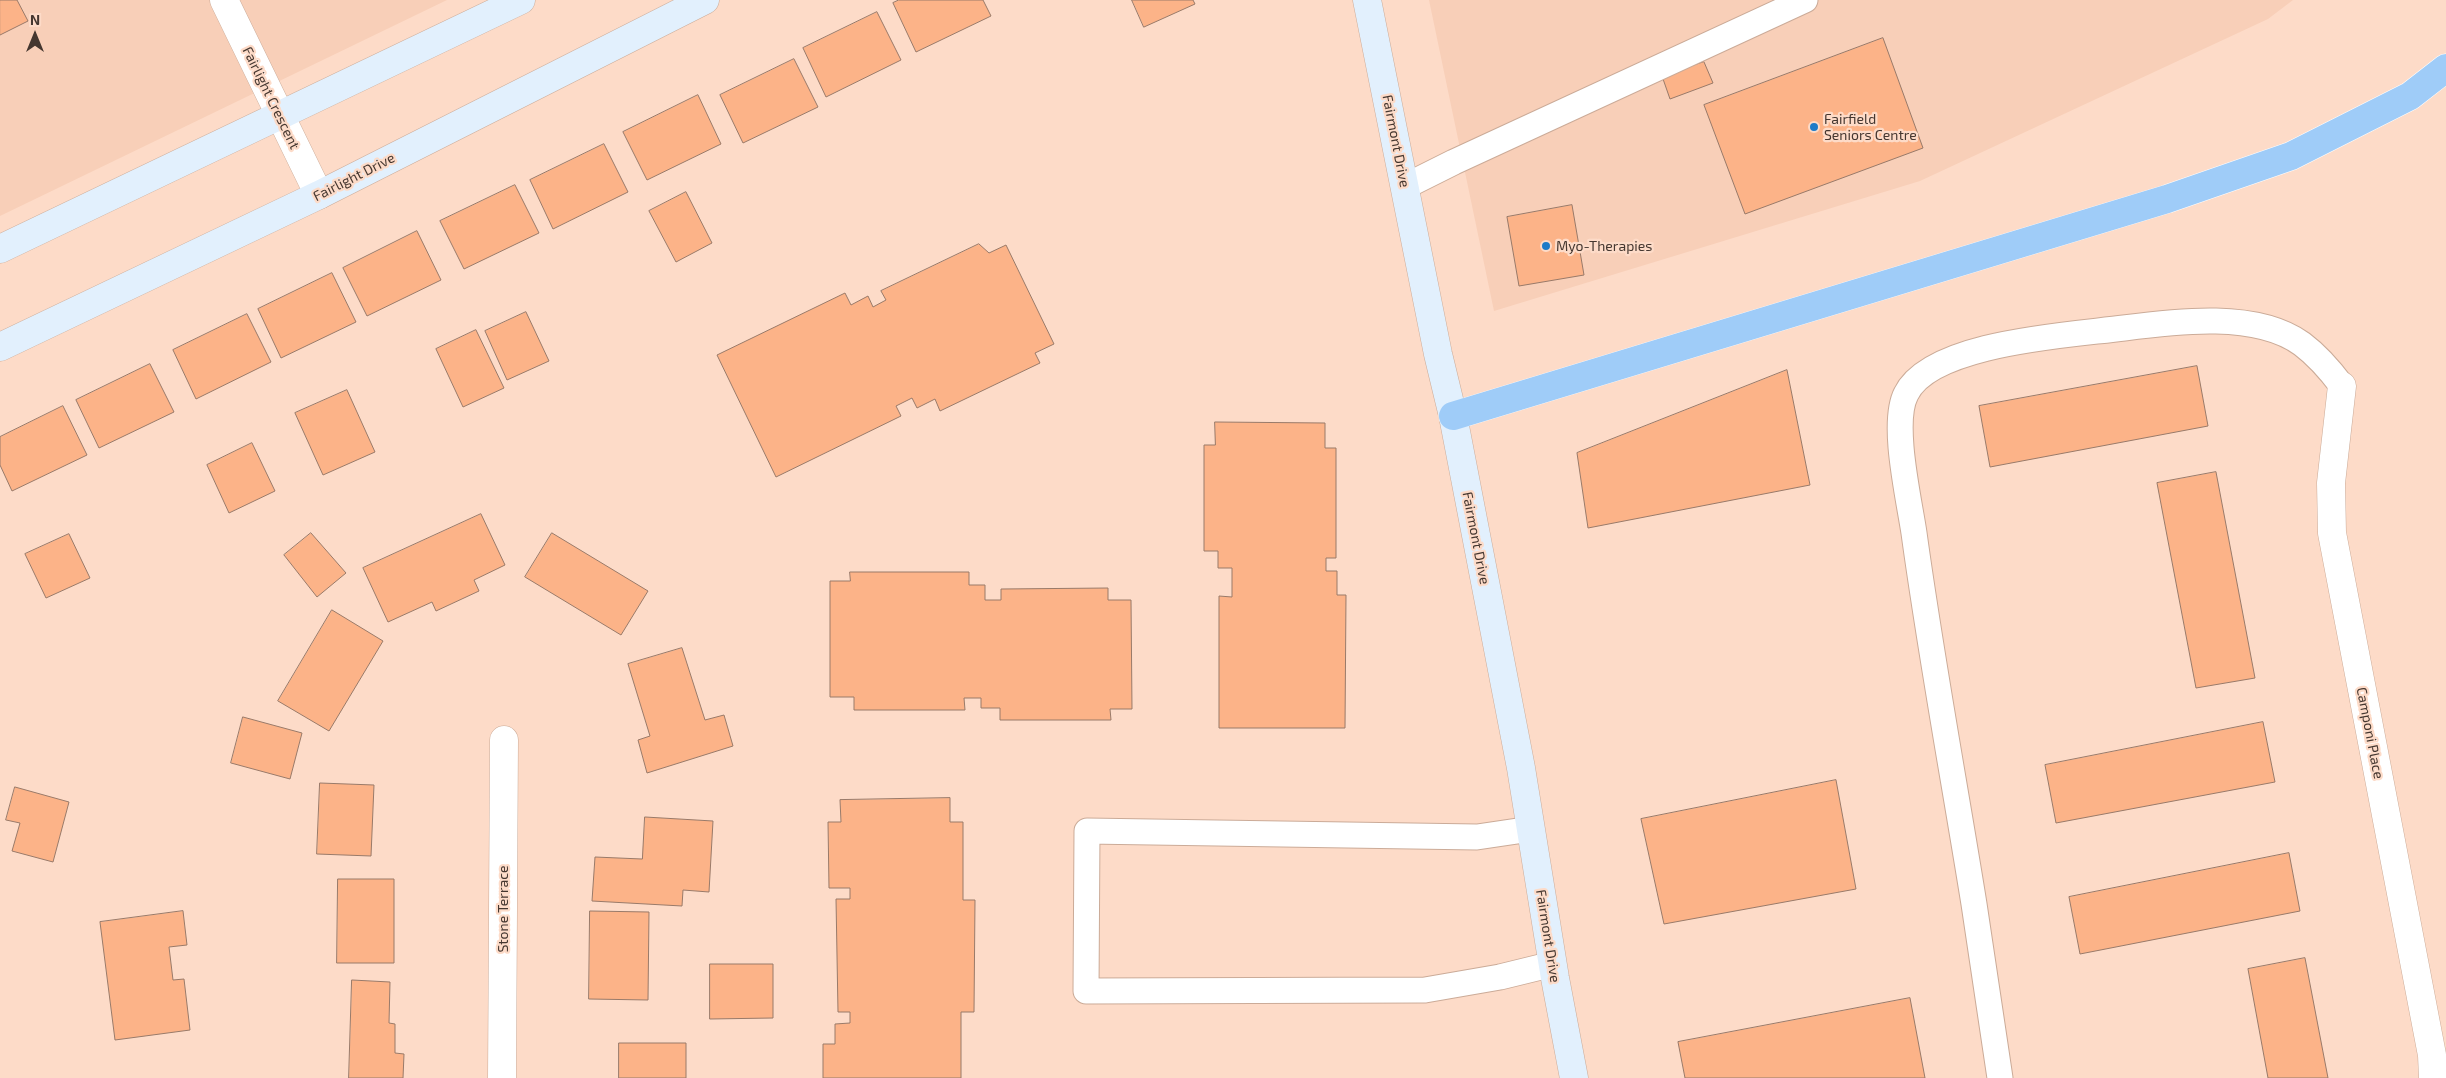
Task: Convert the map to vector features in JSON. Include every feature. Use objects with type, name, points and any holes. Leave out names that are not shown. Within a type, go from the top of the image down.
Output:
[{"type":"highway","points":[[1453,416],[2167,198],[2291,156],[2410,96],[2446,68]]},
{"type":"street","name":"Fairlight Crescent","points":[[224,0],[319,195]]},
{"type":"street","points":[[0,249],[280,117],[521,0]]},
{"type":"street","name":"Fairlight Drive","points":[[0,347],[319,195],[705,0]]},
{"type":"street","name":"Fairmont Drive","points":[[1367,0],[1438,354],[1453,416],[1531,829],[1574,1078]]},
{"type":"street","name":"Camponi Place","points":[[2342,386],[2331,483],[2332,533],[2432,1055],[2433,1078]]},
{"type":"street","name":"Stone Terrace","points":[[502,1078],[504,740]]},
{"type":"lane","points":[[1404,187],[1454,162],[1805,0]]},
{"type":"lane","points":[[2000,1078],[1974,904],[1937,692],[1917,558],[1899,420],[1906,392],[1926,372],[1952,358],[1986,347],[2186,322],[2250,324],[2275,330],[2300,342],[2323,362],[2342,386]]},
{"type":"lane","points":[[1531,829],[1477,837],[1087,831],[1086,991],[1425,990],[1500,977],[1553,964]]},
{"type":"shaded area","points":[[0,0],[447,0],[0,216]]},
{"type":"shaded area","points":[[1429,0],[2293,0],[2268,19],[1920,181],[1494,311]]},
{"type":"building","points":[[0,0],[17,0],[28,21],[0,35]]},
{"type":"building","points":[[899,0],[983,0],[991,16],[916,52],[893,3]]},
{"type":"building","points":[[1132,0],[1193,0],[1195,4],[1144,27]]},
{"type":"building","points":[[877,12],[901,60],[826,97],[803,48]]},
{"type":"building","name":"Fairfield Seniors Centre","points":[[1883,38],[1923,148],[1745,214],[1704,105]]},
{"type":"building","points":[[794,59],[818,107],[743,143],[720,95]]},
{"type":"building","points":[[1704,62],[1713,83],[1670,99],[1662,76]]},
{"type":"building","points":[[698,95],[721,144],[647,180],[623,132]]},
{"type":"building","points":[[604,144],[628,192],[553,229],[530,180]]},
{"type":"building","points":[[515,185],[539,233],[464,269],[440,221]]},
{"type":"building","points":[[686,192],[712,243],[676,262],[649,211]]},
{"type":"building","name":"Myo-Therapies","points":[[1572,205],[1584,275],[1519,286],[1507,217]]},
{"type":"building","points":[[417,231],[441,280],[367,316],[343,268]]},
{"type":"building","points":[[979,244],[989,253],[1006,245],[1054,344],[1035,353],[1040,363],[940,411],[935,399],[917,408],[912,398],[896,406],[901,416],[776,477],[717,355],[845,293],[851,305],[868,296],[873,307],[886,300],[881,291]]},
{"type":"building","points":[[332,273],[356,322],[281,358],[258,309]]},
{"type":"building","points":[[526,312],[549,361],[507,380],[485,331]]},
{"type":"building","points":[[247,314],[271,362],[196,399],[173,350]]},
{"type":"building","points":[[476,330],[504,388],[463,407],[436,349]]},
{"type":"building","points":[[150,364],[174,412],[99,448],[76,400]]},
{"type":"building","points":[[2197,366],[2208,426],[1990,467],[1979,406]]},
{"type":"building","points":[[1787,370],[1810,485],[1588,528],[1577,453]]},
{"type":"building","points":[[347,390],[375,452],[323,475],[295,413]]},
{"type":"building","points":[[63,406],[87,455],[12,491],[0,465],[0,437]]},
{"type":"building","points":[[1215,422],[1325,423],[1325,448],[1336,448],[1336,558],[1326,558],[1326,571],[1337,571],[1337,595],[1346,595],[1345,728],[1219,728],[1219,596],[1232,597],[1232,568],[1218,568],[1218,551],[1204,551],[1204,445],[1215,445]]},
{"type":"building","points":[[252,443],[275,491],[229,513],[207,465]]},
{"type":"building","points":[[2216,472],[2255,678],[2196,688],[2157,483]]},
{"type":"building","points":[[481,514],[505,565],[474,580],[479,591],[436,611],[432,602],[388,622],[363,568]]},
{"type":"building","points":[[311,533],[346,573],[317,597],[284,555]]},
{"type":"building","points":[[552,533],[648,591],[621,635],[525,577]]},
{"type":"building","points":[[69,534],[90,578],[46,598],[25,554]]},
{"type":"building","points":[[850,572],[969,572],[969,585],[985,585],[985,600],[1001,600],[1001,589],[1108,588],[1108,600],[1131,600],[1132,709],[1110,709],[1111,720],[1000,720],[1000,708],[981,708],[981,698],[964,698],[965,710],[854,710],[854,697],[830,697],[830,581],[850,581]]},
{"type":"building","points":[[332,610],[383,641],[329,731],[278,701]]},
{"type":"building","points":[[682,648],[705,720],[724,715],[733,746],[647,773],[638,740],[650,736],[628,664]]},
{"type":"building","points":[[243,717],[302,733],[290,779],[231,763]]},
{"type":"building","points":[[2263,722],[2275,782],[2056,823],[2045,765]]},
{"type":"building","points":[[1836,780],[1856,889],[1664,924],[1641,819]]},
{"type":"building","points":[[320,783],[374,785],[371,856],[317,854]]},
{"type":"building","points":[[15,787],[69,802],[53,862],[12,851],[20,823],[6,820]]},
{"type":"building","points":[[950,798],[950,822],[963,822],[963,900],[975,900],[974,1012],[961,1012],[961,1078],[823,1078],[823,1044],[835,1044],[835,1024],[850,1023],[850,1012],[838,1012],[836,899],[850,899],[850,888],[829,888],[828,822],[841,822],[840,800]]},
{"type":"building","points":[[645,817],[713,821],[709,892],[683,890],[682,906],[592,901],[595,857],[642,859]]},
{"type":"building","points":[[2289,853],[2300,911],[2080,954],[2069,897]]},
{"type":"building","points":[[338,879],[394,879],[394,963],[337,963]]},
{"type":"building","points":[[183,911],[187,945],[169,947],[173,980],[184,979],[190,1030],[115,1040],[100,922]]},
{"type":"building","points":[[590,911],[649,912],[648,1000],[589,999]]},
{"type":"building","points":[[2305,958],[2328,1078],[2268,1078],[2248,969]]},
{"type":"building","points":[[710,964],[773,964],[773,1018],[710,1019]]},
{"type":"building","points":[[352,980],[390,982],[389,1023],[395,1024],[395,1053],[404,1054],[403,1078],[349,1078]]},
{"type":"building","points":[[1910,998],[1925,1078],[1685,1078],[1678,1042]]},
{"type":"building","points":[[619,1043],[686,1043],[686,1078],[619,1078]]},
{"type":"place","name":"Fairfield Seniors Centre","points":[[1814,127]]},
{"type":"place","name":"Myo-Therapies","points":[[1546,246]]}]
